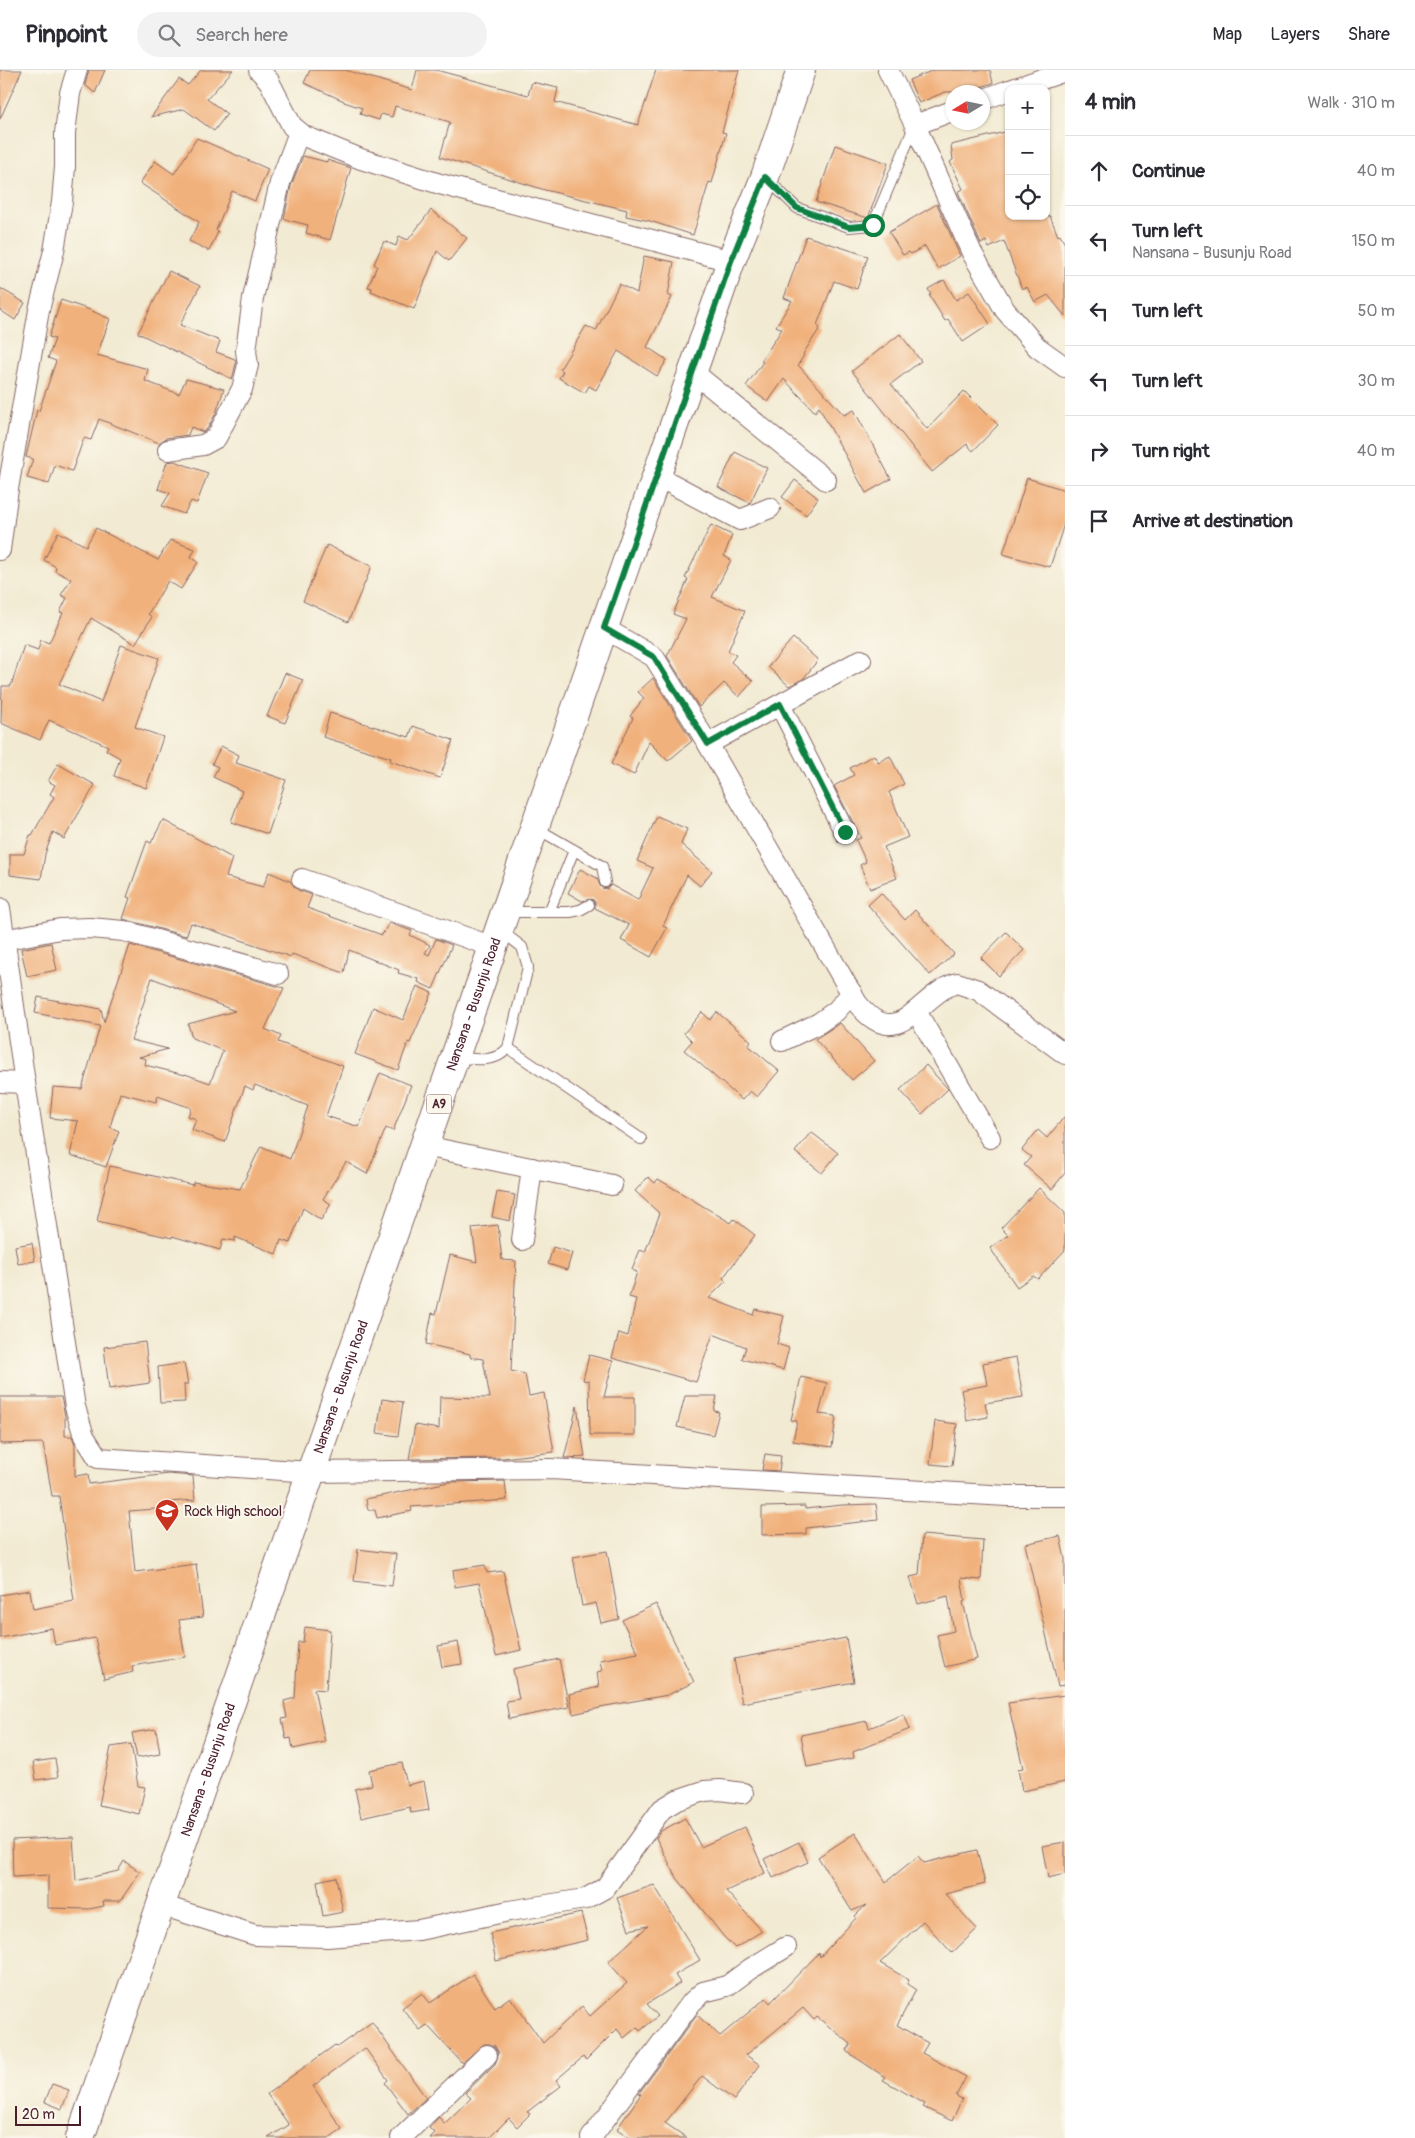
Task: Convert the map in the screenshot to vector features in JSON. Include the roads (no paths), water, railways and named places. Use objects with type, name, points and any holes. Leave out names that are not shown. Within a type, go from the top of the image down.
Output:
[{"type":"main road","name":"Nansana - Busunju Road","points":[[80,2138],[731,261],[765,177],[801,70]]},
{"type":"street","points":[[0,550],[8,489],[39,310],[54,251],[62,202],[66,125],[70,93],[77,70]]},
{"type":"street","points":[[259,70],[269,82],[292,126],[304,136],[361,158],[440,184],[731,261]]},
{"type":"street","points":[[888,70],[915,125],[972,253],[1005,310],[1037,347],[1065,367]]},
{"type":"street","points":[[1025,85],[1065,72]]},
{"type":"street","points":[[990,97],[1005,91]]},
{"type":"street","points":[[915,125],[945,114]]},
{"type":"street","points":[[168,450],[203,445],[216,438],[242,390],[248,365],[246,351],[253,298],[280,183],[299,132]]},
{"type":"street","points":[[693,372],[826,480]]},
{"type":"street","points":[[657,476],[740,520],[770,508]]},
{"type":"street","points":[[604,628],[654,657],[708,744],[864,1012],[874,1020],[885,1024],[896,1023],[908,1019],[938,991],[947,986],[957,983],[968,985],[978,990],[1065,1054]]},
{"type":"street","points":[[708,744],[861,660]]},
{"type":"street","points":[[780,704],[845,832]]},
{"type":"street","points":[[302,879],[499,930]]},
{"type":"street","points":[[0,908],[3,940],[75,1407],[84,1436],[98,1458],[312,1472],[551,1470],[1007,1496],[1065,1496]]},
{"type":"street","points":[[3,940],[60,929],[90,928],[124,931],[278,974]]},
{"type":"street","points":[[782,1041],[819,1023],[836,1012],[852,993]]},
{"type":"street","points":[[916,1011],[990,1138]]},
{"type":"street","points":[[0,1082],[25,1083]]},
{"type":"street","points":[[425,1146],[612,1185]]},
{"type":"street","points":[[522,1240],[532,1168]]},
{"type":"street","points":[[161,1905],[255,1935],[327,1937],[418,1930],[509,1911],[585,1899],[605,1888],[662,1809],[677,1800],[704,1792],[720,1790],[743,1793]]},
{"type":"street","points":[[591,2138],[692,2002],[704,1992],[727,1986],[786,1947]]},
{"type":"street","points":[[401,2138],[488,2055]]},
{"type":"lane","points":[[765,177],[797,208],[849,227],[873,225],[915,125]]},
{"type":"lane","points":[[535,828],[602,866],[605,882]]},
{"type":"lane","points":[[549,912],[574,850]]},
{"type":"lane","points":[[499,930],[549,912],[570,912],[580,910],[589,905]]},
{"type":"lane","points":[[456,1057],[490,1060],[502,1055],[508,1048],[528,967],[522,948],[499,930]]},
{"type":"lane","points":[[508,1048],[641,1139]]},
{"type":"place","name":"Rock High school","points":[[167,1532]]}]
